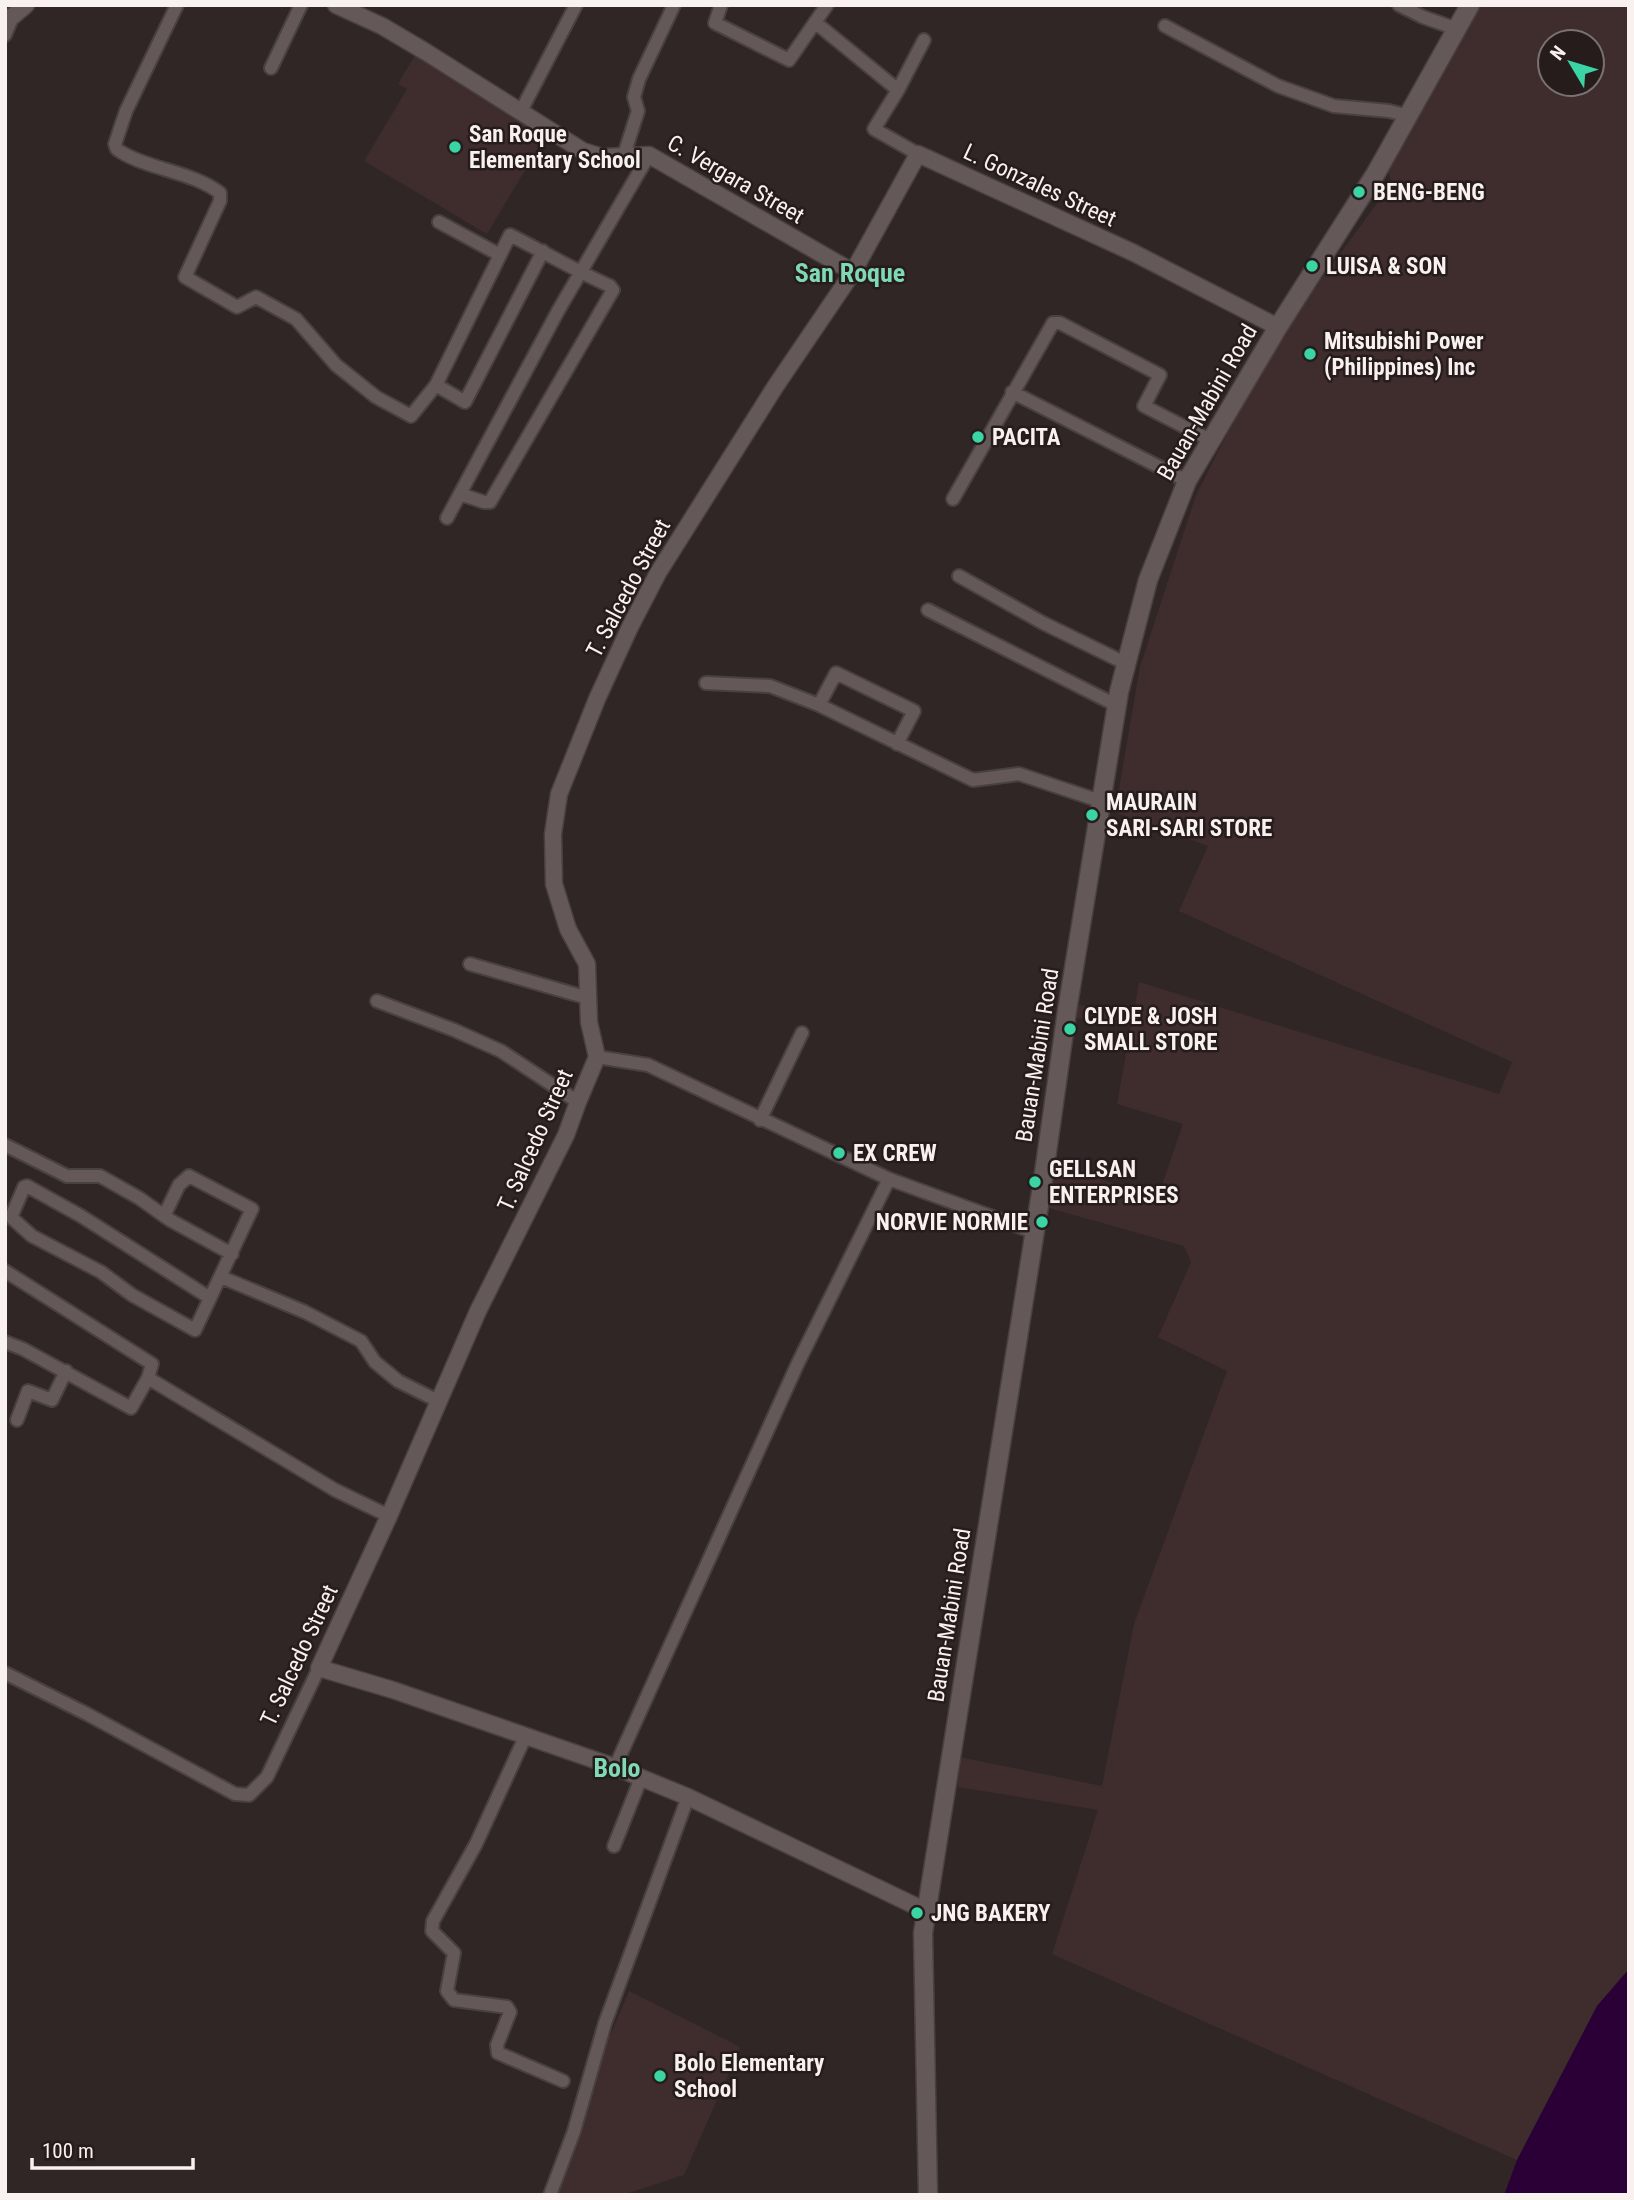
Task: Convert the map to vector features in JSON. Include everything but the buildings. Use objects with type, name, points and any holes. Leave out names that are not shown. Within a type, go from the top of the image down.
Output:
[{"type":"main road","name":"Bauan-Mabini Road","points":[[928,2195],[923,1933],[1067,1011],[1103,803],[1116,705],[1126,664],[1148,580],[1187,481],[1278,327],[1376,173],[1471,5]]},
{"type":"street","points":[[5,35],[9,17],[26,5]]},
{"type":"street","points":[[177,5],[126,111],[115,144],[117,150],[124,154],[169,170],[220,193],[220,201],[185,277],[237,307],[256,297],[296,319],[336,365],[376,397],[411,416],[436,385],[510,235],[610,286],[613,290],[490,502],[460,494]]},
{"type":"street","points":[[271,68],[301,5]]},
{"type":"street","name":"C. Vergara Street","points":[[336,5],[382,26],[583,151],[603,157],[649,155],[853,272]]},
{"type":"street","points":[[521,111],[576,5]]},
{"type":"street","points":[[624,155],[638,111],[634,97],[639,79],[674,5]]},
{"type":"street","points":[[721,5],[715,23],[789,60],[827,5]]},
{"type":"street","points":[[1399,5],[1457,29]]},
{"type":"street","points":[[816,23],[898,90]]},
{"type":"street","points":[[1166,26],[1278,86],[1334,106],[1389,111],[1409,116]]},
{"type":"street","name":"L. Gonzales Street","points":[[924,40],[874,129],[918,154],[1134,253],[1278,327]]},
{"type":"street","name":"T. Salcedo Street","points":[[5,1673],[235,1794],[249,1795],[267,1777],[389,1516],[478,1311],[566,1135],[597,1057],[589,1022],[587,964],[568,929],[554,884],[553,834],[559,794],[597,699],[658,573],[775,387],[853,272],[918,154]]},
{"type":"street","points":[[447,518],[558,311],[649,155]]},
{"type":"street","points":[[439,222],[500,255]]},
{"type":"street","points":[[436,385],[465,402],[543,251]]},
{"type":"street","points":[[953,499],[1053,323],[1060,323],[1160,375],[1144,406],[1210,440]]},
{"type":"street","points":[[1012,392],[1187,481]]},
{"type":"street","points":[[959,576],[1043,623],[1126,664]]},
{"type":"street","points":[[928,610],[1116,705]]},
{"type":"street","points":[[819,705],[836,673],[914,711],[897,744]]},
{"type":"street","points":[[706,682],[770,686],[819,705],[973,780],[1019,774],[1103,803]]},
{"type":"street","points":[[470,964],[588,998]]},
{"type":"street","points":[[377,1001],[501,1051],[578,1102]]},
{"type":"street","points":[[760,1119],[802,1032]]},
{"type":"street","points":[[597,1057],[648,1065],[889,1179],[1034,1232]]},
{"type":"street","points":[[5,1145],[67,1177],[100,1176],[232,1254]]},
{"type":"street","points":[[164,1216],[179,1185],[189,1177],[252,1209],[232,1254],[211,1298],[195,1330],[132,1295],[101,1272],[32,1236],[12,1215],[24,1187],[27,1186],[52,1198],[211,1298]]},
{"type":"street","points":[[615,1767],[798,1363],[889,1179]]},
{"type":"street","points":[[5,1271],[152,1364],[148,1378],[131,1408],[66,1371],[5,1342]]},
{"type":"street","points":[[221,1277],[304,1312],[361,1341],[375,1362],[398,1381],[438,1401]]},
{"type":"street","points":[[17,1420],[28,1391],[52,1400],[66,1371]]},
{"type":"street","points":[[148,1378],[335,1490],[389,1516]]},
{"type":"street","points":[[318,1668],[393,1690],[615,1767],[688,1797],[926,1911]]},
{"type":"street","points":[[526,1735],[477,1844],[433,1921],[432,1931],[454,1953],[447,1991],[454,2000],[507,2007],[510,2012],[497,2045],[498,2053],[563,2081]]},
{"type":"street","points":[[614,1846],[641,1778]]},
{"type":"street","points":[[551,2195],[574,2131],[606,2023],[688,1797]]},
{"type":"shaded area","points":[[1479,5],[1629,5],[1629,1969],[1597,2006],[1517,2160],[1052,1954],[1098,1810],[958,1787],[959,1757],[1102,1786],[1134,1624],[1227,1371],[1158,1337],[1191,1262],[1184,1246],[1042,1206],[1052,1164],[1158,1197],[1183,1124],[1117,1104],[1131,1026],[1070,1017],[1072,1004],[1134,1013],[1139,982],[1499,1094],[1512,1062],[1179,911],[1208,846],[1115,812],[1140,667],[1196,495],[1249,391],[1315,288],[1392,183],[1386,166]]},
{"type":"shaded area","name":"San Roque Elementary School","points":[[415,55],[547,133],[487,234],[364,161],[407,89],[398,84]]},
{"type":"shaded area","points":[[1629,1969],[1629,2195],[1504,2195],[1517,2160],[1597,2006]]},
{"type":"shaded area","name":"Bolo Elementary School","points":[[629,1991],[740,2047],[684,2175],[622,2195],[556,2195],[580,2106]]},
{"type":"place","name":"San Roque Elementary School","points":[[455,147]]},
{"type":"place","name":"BENG-BENG","points":[[1359,192]]},
{"type":"place","name":"LUISA & SON","points":[[1312,266]]},
{"type":"place","name":"Mitsubishi Power (Philippines) Inc","points":[[1310,354]]},
{"type":"place","name":"PACITA","points":[[978,437]]},
{"type":"place","name":"MAURAIN SARI-SARI STORE","points":[[1092,815]]},
{"type":"place","name":"CLYDE & JOSH SMALL STORE","points":[[1070,1029]]},
{"type":"place","name":"EX CREW","points":[[839,1153]]},
{"type":"place","name":"GELLSAN ENTERPRISES","points":[[1035,1182]]},
{"type":"place","name":"NORVIE NORMIE","points":[[1042,1222]]},
{"type":"place","name":"JNG BAKERY","points":[[917,1913]]},
{"type":"place","name":"Bolo Elementary School","points":[[660,2076]]},
{"type":"district","name":"San Roque","points":[[850,273]]},
{"type":"district","name":"Bolo","points":[[617,1768]]}]
